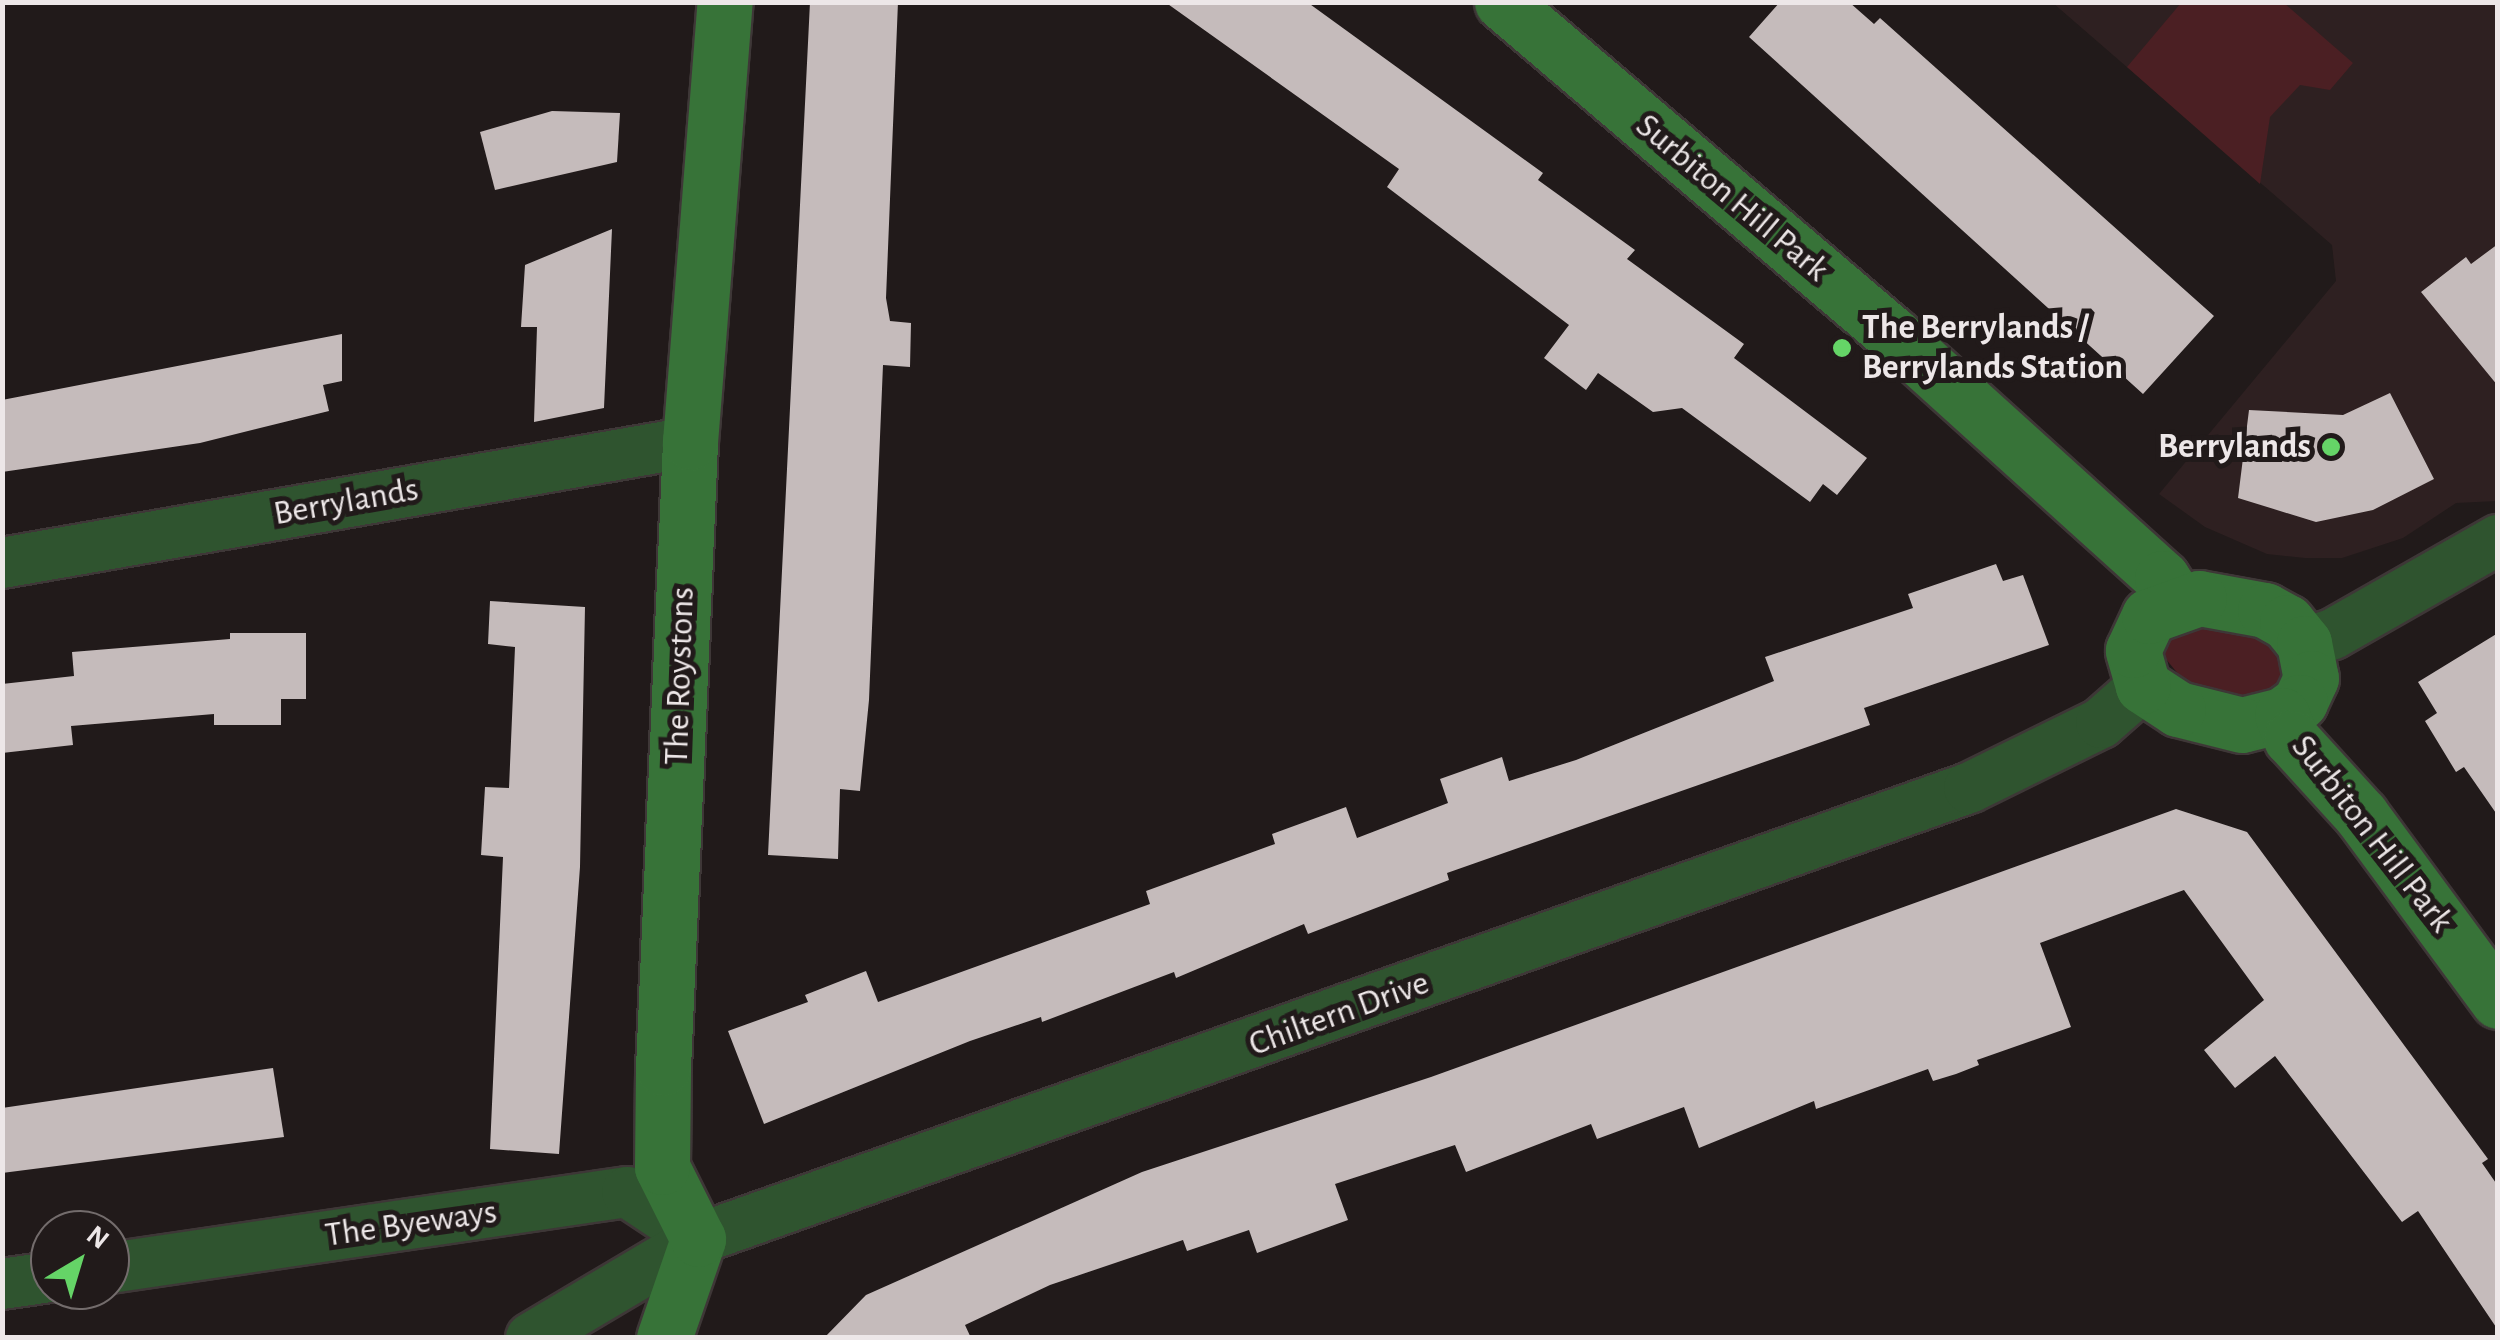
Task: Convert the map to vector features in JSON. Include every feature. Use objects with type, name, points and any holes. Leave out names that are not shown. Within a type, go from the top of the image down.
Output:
[{"type":"street","name":"The Roystons","points":[[698,1239],[662,1167],[690,442],[725,2]]},
{"type":"street","name":"Surbiton Hill Park","points":[[1502,2],[1892,334],[2162,578],[2177,601]]},
{"type":"street","name":"Berrylands","points":[[2,563],[690,442]]},
{"type":"street","points":[[2143,686],[2132,650],[2149,616],[2177,601],[2199,598],[2265,610],[2304,642],[2332,634],[2498,540]]},
{"type":"street","name":"Surbiton Hill Park","points":[[2143,686],[2206,719],[2242,725],[2282,715],[2300,702],[2311,678],[2304,642]]},
{"type":"street","name":"Chiltern Drive","points":[[531,1338],[698,1239],[1968,788],[2101,723],[2143,686]]},
{"type":"street","name":"Surbiton Hill Park","points":[[2282,715],[2291,738],[2361,815],[2498,1001]]},
{"type":"street","name":"The Byeways","points":[[130,1265],[627,1192],[698,1239]]},
{"type":"street","points":[[664,1338],[698,1239]]},
{"type":"street","points":[[2,1284],[30,1280]]},
{"type":"shaded area","points":[[2053,3],[2497,3],[2497,501],[2456,503],[2403,538],[2342,558],[2305,558],[2267,554],[2205,527],[2159,494],[2336,281],[2332,245]]},
{"type":"shaded area","points":[[2181,3],[2284,3],[2353,63],[2330,90],[2300,85],[2270,117],[2260,184],[2127,67]]},
{"type":"shaded area","points":[[2192,626],[2270,639],[2283,663],[2283,682],[2252,700],[2184,681],[2165,658],[2165,637]]},
{"type":"building","points":[[810,2],[898,2],[886,298],[890,321],[911,323],[910,367],[883,365],[869,700],[860,791],[840,789],[838,859],[768,855]]},
{"type":"building","points":[[1165,2],[1307,2],[1543,173],[1538,180],[1635,250],[1627,259],[1744,344],[1734,358],[1867,458],[1837,495],[1823,484],[1810,502],[1682,408],[1653,412],[1598,373],[1586,390],[1544,358],[1569,325],[1387,187],[1399,169]]},
{"type":"building","points":[[1780,2],[1849,2],[1874,24],[1880,18],[2214,316],[2143,394],[1749,37]]},
{"type":"building","points":[[552,111],[620,113],[617,162],[495,190],[480,132]]},
{"type":"building","points":[[612,229],[604,408],[534,422],[537,327],[521,327],[525,265]]},
{"type":"building","points":[[2498,244],[2498,386],[2421,292],[2466,257],[2471,264]]},
{"type":"building","points":[[342,334],[342,381],[323,385],[329,411],[200,443],[2,472],[2,400]]},
{"type":"building","name":"Berrylands","points":[[2390,393],[2434,479],[2373,510],[2316,522],[2238,498],[2249,410],[2343,415]]},
{"type":"building","points":[[1996,564],[2003,581],[2023,575],[2049,645],[1864,708],[1870,725],[1447,873],[1449,880],[1308,934],[1304,924],[1176,978],[1174,972],[1042,1022],[1041,1017],[970,1041],[764,1124],[728,1031],[808,1002],[805,995],[866,971],[878,1002],[1150,904],[1146,891],[1275,844],[1272,834],[1346,807],[1357,838],[1448,803],[1440,779],[1502,757],[1509,781],[1576,760],[1774,681],[1765,657],[1913,608],[1908,594]]},
{"type":"building","points":[[490,601],[585,607],[580,867],[559,1154],[490,1149],[503,857],[481,855],[485,787],[509,788],[515,647],[488,644]]},
{"type":"building","points":[[230,633],[306,633],[306,699],[281,699],[281,725],[214,725],[214,714],[71,726],[73,745],[2,753],[2,684],[74,676],[72,652],[230,639]]},
{"type":"building","points":[[2498,633],[2498,816],[2464,767],[2456,772],[2425,721],[2437,713],[2418,682]]},
{"type":"building","points":[[2176,809],[2247,832],[2488,1159],[2482,1163],[2498,1186],[2498,1330],[2418,1211],[2402,1222],[2275,1056],[2235,1088],[2204,1050],[2264,1000],[2184,890],[2040,943],[2071,1027],[1977,1060],[1979,1065],[1956,1074],[1933,1081],[1928,1069],[1816,1109],[1814,1101],[1699,1148],[1684,1107],[1597,1139],[1591,1124],[1466,1172],[1455,1145],[1335,1184],[1348,1220],[1257,1253],[1249,1230],[1187,1251],[1183,1240],[1050,1285],[965,1325],[971,1338],[824,1338],[866,1295],[1142,1172],[1431,1077]]},
{"type":"building","points":[[273,1068],[284,1137],[2,1173],[2,1108]]},
{"type":"place","name":"The Berrylands / Berrylands Station","points":[[1842,348]]},
{"type":"place","name":"Berrylands","points":[[2331,447]]}]
